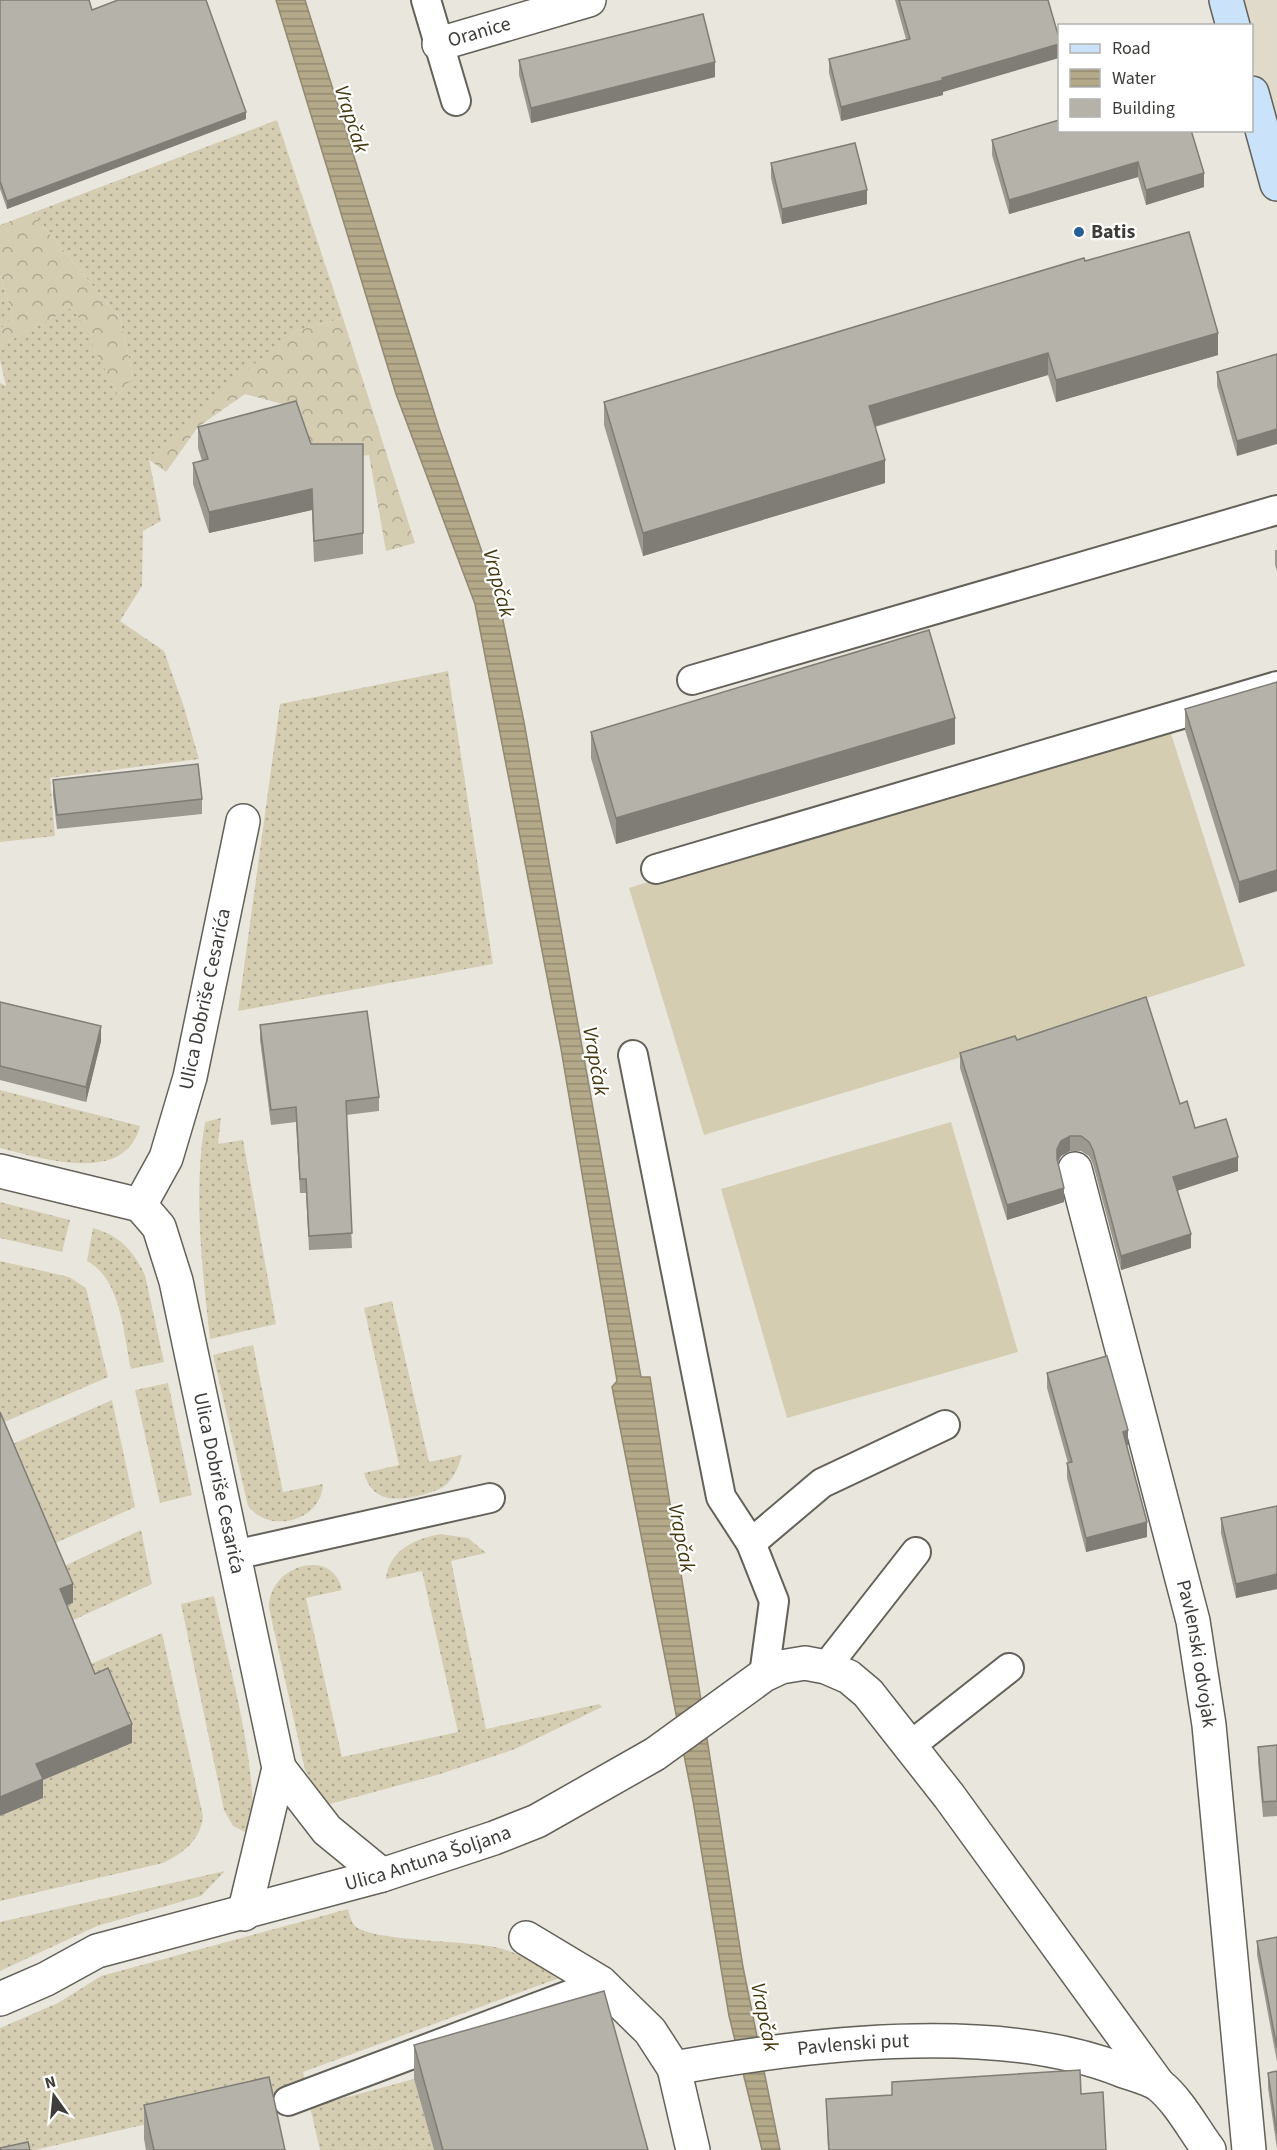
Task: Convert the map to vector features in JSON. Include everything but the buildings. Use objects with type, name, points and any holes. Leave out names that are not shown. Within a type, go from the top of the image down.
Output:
[{"type":"main road","points":[[1226,0],[1232,24]]},
{"type":"main road","points":[[1253,100],[1277,184]]},
{"type":"street","name":"Oranice","points":[[439,44],[589,0]]},
{"type":"street","name":"Ulica Dobriše Cesarića","points":[[243,821],[190,1077],[166,1158],[140,1205],[159,1227],[171,1262],[279,1768],[244,1914]]},
{"type":"street","name":"Pavlenski odvojak","points":[[1075,1169],[1193,1621],[1209,1725],[1250,2150]]},
{"type":"street","points":[[0,1171],[140,1205]]},
{"type":"street","name":"Ulica Antuna Šoljana","points":[[0,1999],[46,1979],[97,1950],[244,1914],[382,1875],[494,1838],[537,1821],[655,1754],[765,1675],[781,1667],[805,1663],[826,1666]]},
{"type":"street","points":[[826,1666],[849,1677],[868,1693],[910,1746],[1209,2150]]},
{"type":"street","name":"Ulica Dobriše Cesarića","points":[[279,1768],[327,1830],[382,1875]]},
{"type":"street","points":[[526,1938],[601,1983],[651,2031],[674,2068],[693,2150]]},
{"type":"street","name":"Pavlenski put","points":[[674,2068],[831,2045],[936,2042],[1002,2044],[1052,2050],[1098,2061],[1158,2084]]},
{"type":"lane","points":[[426,0],[456,102]]},
{"type":"lane","points":[[692,680],[1277,510]]},
{"type":"lane","points":[[656,869],[1277,686]]},
{"type":"lane","points":[[633,1055],[721,1497],[751,1544],[774,1601],[765,1675]]},
{"type":"lane","points":[[751,1544],[822,1483],[945,1425]]},
{"type":"lane","points":[[234,1555],[490,1498]]},
{"type":"lane","points":[[826,1666],[916,1552]]},
{"type":"lane","points":[[910,1746],[1009,1668]]},
{"type":"lane","points":[[288,2101],[601,1983]]},
{"type":"shaded area","points":[[1227,0],[1277,0],[1277,134],[1253,68],[1253,24],[1237,24]]},
{"type":"green space","points":[[277,120],[343,318],[296,331],[149,459],[161,521],[143,531],[142,586],[120,621],[164,651],[199,759],[50,778],[55,836],[0,842],[0,383],[6,386],[0,360],[0,346],[74,306],[118,395],[133,377],[120,318],[32,213]]},
{"type":"green space","points":[[32,213],[120,318],[133,377],[118,395],[73,307],[0,346],[0,330],[13,316],[0,275],[0,225]]},
{"type":"green space","points":[[0,275],[13,316],[0,330]]},
{"type":"green space","points":[[343,318],[415,543],[386,551],[369,455],[316,459],[294,407],[245,394],[198,427],[166,472],[148,459],[220,391],[296,331]]},
{"type":"green space","points":[[448,671],[493,964],[238,1011],[280,704]]},
{"type":"green space","points":[[1167,721],[1245,966],[1025,1038],[704,1135],[629,888]]},
{"type":"green space","points":[[0,1090],[140,1126],[131,1145],[118,1156],[100,1162],[58,1161],[0,1148]]},
{"type":"green space","points":[[221,1118],[218,1144],[243,1140],[276,1324],[210,1339],[200,1230],[201,1149],[205,1122]]},
{"type":"green space","points":[[951,1122],[1018,1352],[787,1418],[721,1189]]},
{"type":"green space","points":[[0,1202],[70,1220],[62,1252],[0,1238]]},
{"type":"green space","points":[[93,1228],[111,1235],[125,1245],[145,1275],[164,1362],[131,1369],[123,1324],[114,1294],[108,1281],[99,1270],[87,1261]]},
{"type":"green space","points":[[0,1261],[69,1277],[86,1288],[108,1377],[0,1424]]},
{"type":"green space","points":[[392,1301],[429,1462],[462,1455],[450,1481],[444,1486],[438,1490],[403,1499],[386,1498],[379,1495],[368,1483],[364,1473],[399,1465],[364,1308]]},
{"type":"green space","points":[[253,1345],[283,1492],[323,1484],[320,1497],[314,1507],[293,1520],[269,1520],[257,1515],[248,1506],[213,1355]]},
{"type":"green space","points":[[168,1383],[192,1495],[160,1503],[135,1390]]},
{"type":"green space","points":[[112,1400],[135,1507],[49,1546],[6,1447]]},
{"type":"green space","points":[[141,1530],[152,1584],[67,1623],[60,1608],[73,1603],[58,1569]]},
{"type":"green space","points":[[440,1534],[468,1538],[486,1553],[451,1561],[486,1729],[599,1704],[602,1707],[515,1749],[437,1775],[326,1805],[305,1770],[269,1608],[271,1593],[289,1572],[302,1566],[315,1565],[327,1568],[336,1576],[342,1590],[306,1598],[342,1757],[458,1732],[422,1571],[386,1579],[392,1560],[398,1553],[421,1539]]},
{"type":"green space","points":[[214,1596],[235,1685],[251,1775],[253,1836],[233,1826],[224,1810],[181,1604]]},
{"type":"green space","points":[[162,1633],[203,1816],[199,1832],[184,1850],[163,1863],[0,1901],[0,1816],[42,1798],[36,1783],[77,1670]]},
{"type":"green space","points":[[225,1871],[201,1896],[97,1926],[0,1971],[0,1922]]},
{"type":"green space","points":[[348,1909],[355,1926],[365,1931],[401,1938],[499,1948],[524,1957],[562,1977],[303,2072],[307,2087],[35,2150],[0,2150],[0,2028],[58,2003],[101,1976]]},
{"type":"green space","points":[[414,2079],[434,2150],[320,2150],[310,2107]]},
{"type":"water","points":[[276,0],[305,0],[439,428],[499,601],[524,722],[641,1377],[650,1377],[743,1967],[780,2150],[762,2150],[729,2016],[693,1801],[612,1387],[617,1381],[561,1049],[475,604],[396,394]]},
{"type":"place","name":"Batis","points":[[1079,232]]},
{"type":"water label","name":"Vrapčak","points":[[352,119]]},
{"type":"water label","name":"Vrapčak","points":[[499,583]]},
{"type":"water label","name":"Vrapčak","points":[[596,1061]]},
{"type":"water label","name":"Vrapčak","points":[[682,1538]]},
{"type":"water label","name":"Vrapčak","points":[[765,2017]]}]
